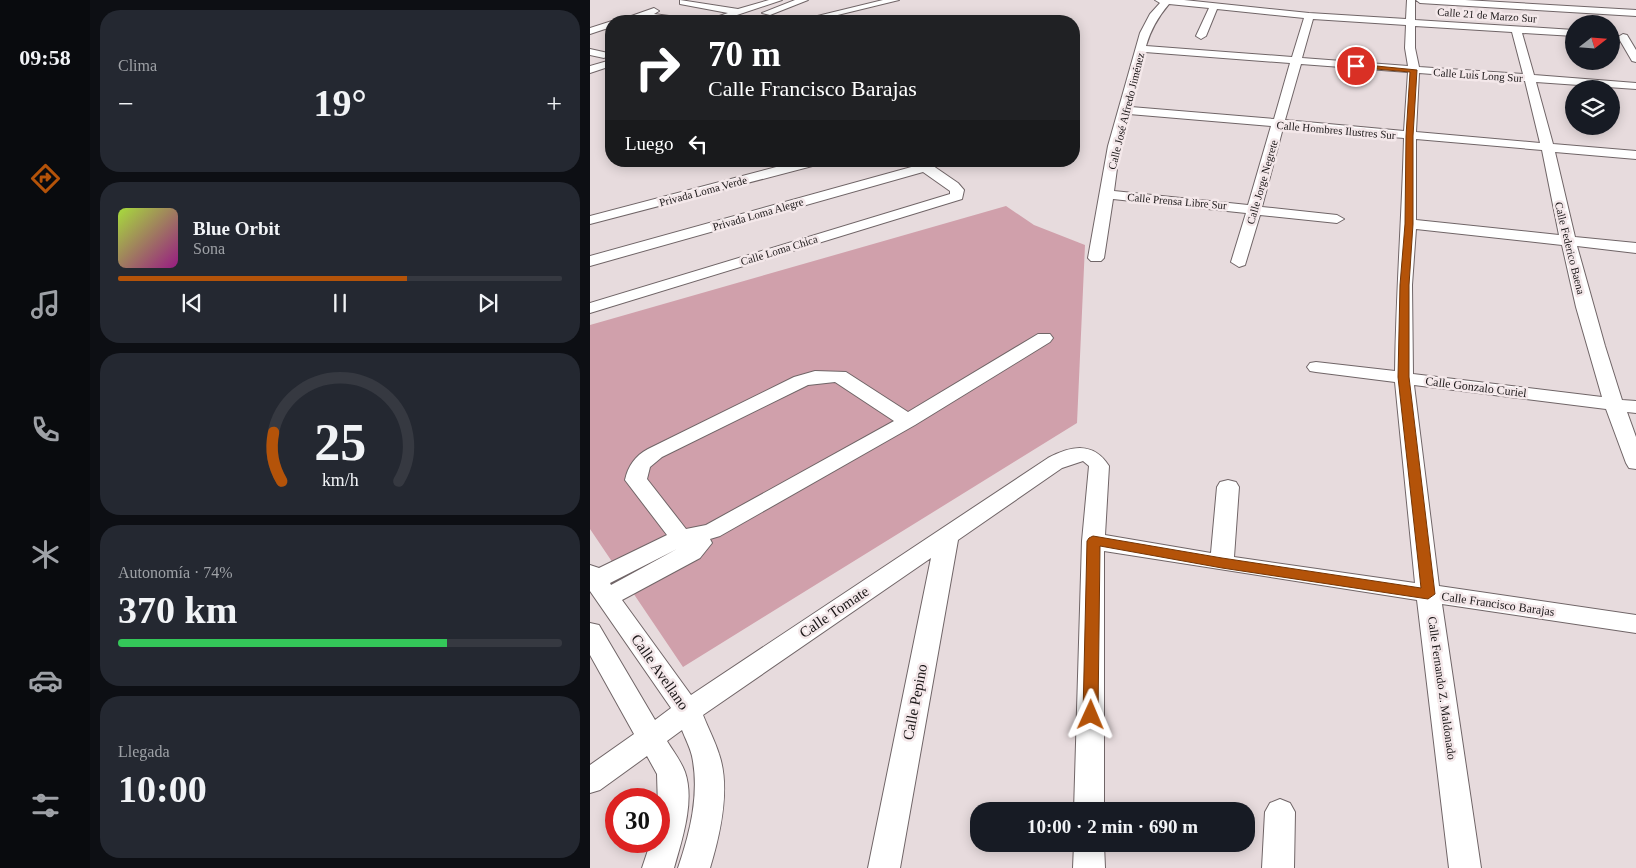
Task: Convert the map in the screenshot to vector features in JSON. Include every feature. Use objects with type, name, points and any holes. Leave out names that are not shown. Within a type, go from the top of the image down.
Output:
[{"type":"street","points":[[842,0],[864,7]]},
{"type":"street","points":[[829,15],[895,0]]},
{"type":"street","name":"Calle 21 de Marzo Sur","points":[[1163,0],[1309,16],[1565,32]]},
{"type":"street","name":"Calle José Alfredo Jiménez","points":[[1096,258],[1114,146],[1126,110],[1150,21],[1163,0]]},
{"type":"street","name":"Calle Fernando Z. Maldonado","points":[[1411,0],[1410,48],[1414,70],[1410,136],[1409,224],[1404,285],[1404,377],[1428,594],[1465,868]]},
{"type":"street","points":[[1420,0],[1636,13]]},
{"type":"street","points":[[1503,0],[1636,7]]},
{"type":"street","points":[[643,15],[687,1],[734,15]]},
{"type":"street","points":[[751,15],[782,2],[801,1]]},
{"type":"street","points":[[782,2],[815,15]]},
{"type":"street","points":[[1201,36],[1214,6]]},
{"type":"street","name":"Calle Jorge Negrete","points":[[1239,262],[1309,16]]},
{"type":"street","name":"Calle Federico Baena","points":[[1516,29],[1547,147],[1575,273],[1612,404],[1636,464]]},
{"type":"street","points":[[1620,37],[1636,38]]},
{"type":"street","points":[[1623,37],[1636,59]]},
{"type":"street","name":"Calle Luis Long Sur","points":[[1141,49],[1636,86]]},
{"type":"street","points":[[590,52],[605,56]]},
{"type":"street","points":[[590,59],[605,57]]},
{"type":"street","points":[[590,70],[605,60]]},
{"type":"street","name":"Calle Hombres Ilustres Sur","points":[[1126,110],[1636,155]]},
{"type":"street","name":"Privada Loma Verde","points":[[590,220],[792,167]]},
{"type":"street","name":"Privada Loma Alegre","points":[[590,261],[911,167]]},
{"type":"street","name":"Calle Loma Chica","points":[[590,308],[950,198],[958,193],[953,186],[925,167]]},
{"type":"street","name":"Calle Prensa Libre Sur","points":[[1106,194],[1337,218]]},
{"type":"street","points":[[1409,224],[1636,248]]},
{"type":"street","points":[[598,583],[686,545],[712,531],[908,421],[1044,338]]},
{"type":"street","name":"Calle Gonzalo Curiel","points":[[1316,367],[1636,407]]},
{"type":"street","points":[[686,545],[636,480],[644,460],[655,452],[800,381],[814,377],[839,376],[908,421]]},
{"type":"street","name":"Calle Tomate","points":[[590,781],[688,711],[1066,457],[1084,454],[1091,457],[1099,466],[1093,541]]},
{"type":"street","points":[[1222,563],[1228,487]]},
{"type":"street","name":"Calle Pepino","points":[[884,868],[946,536]]},
{"type":"street","points":[[1089,802],[1093,541]]},
{"type":"street","name":"Calle Francisco Barajas","points":[[1093,541],[1222,563],[1636,624]]},
{"type":"street","name":"Calle Avellano","points":[[598,583],[688,711],[706,756],[709,793],[706,831],[694,868]]},
{"type":"street","points":[[592,640],[652,736],[671,773],[673,800],[668,837],[658,868]]},
{"type":"street","points":[[1278,868],[1280,812]]},
{"type":"street","points":[[1089,852],[1089,868]]},
{"type":"shaded area","points":[[1006,206],[1034,225],[1085,245],[1077,423],[683,667],[590,529],[590,325]]},
{"type":"route","points":[[1091,715],[1093,541],[1222,563],[1428,594],[1404,377],[1404,285],[1409,224],[1410,136],[1414,70],[1356,66]]}]
